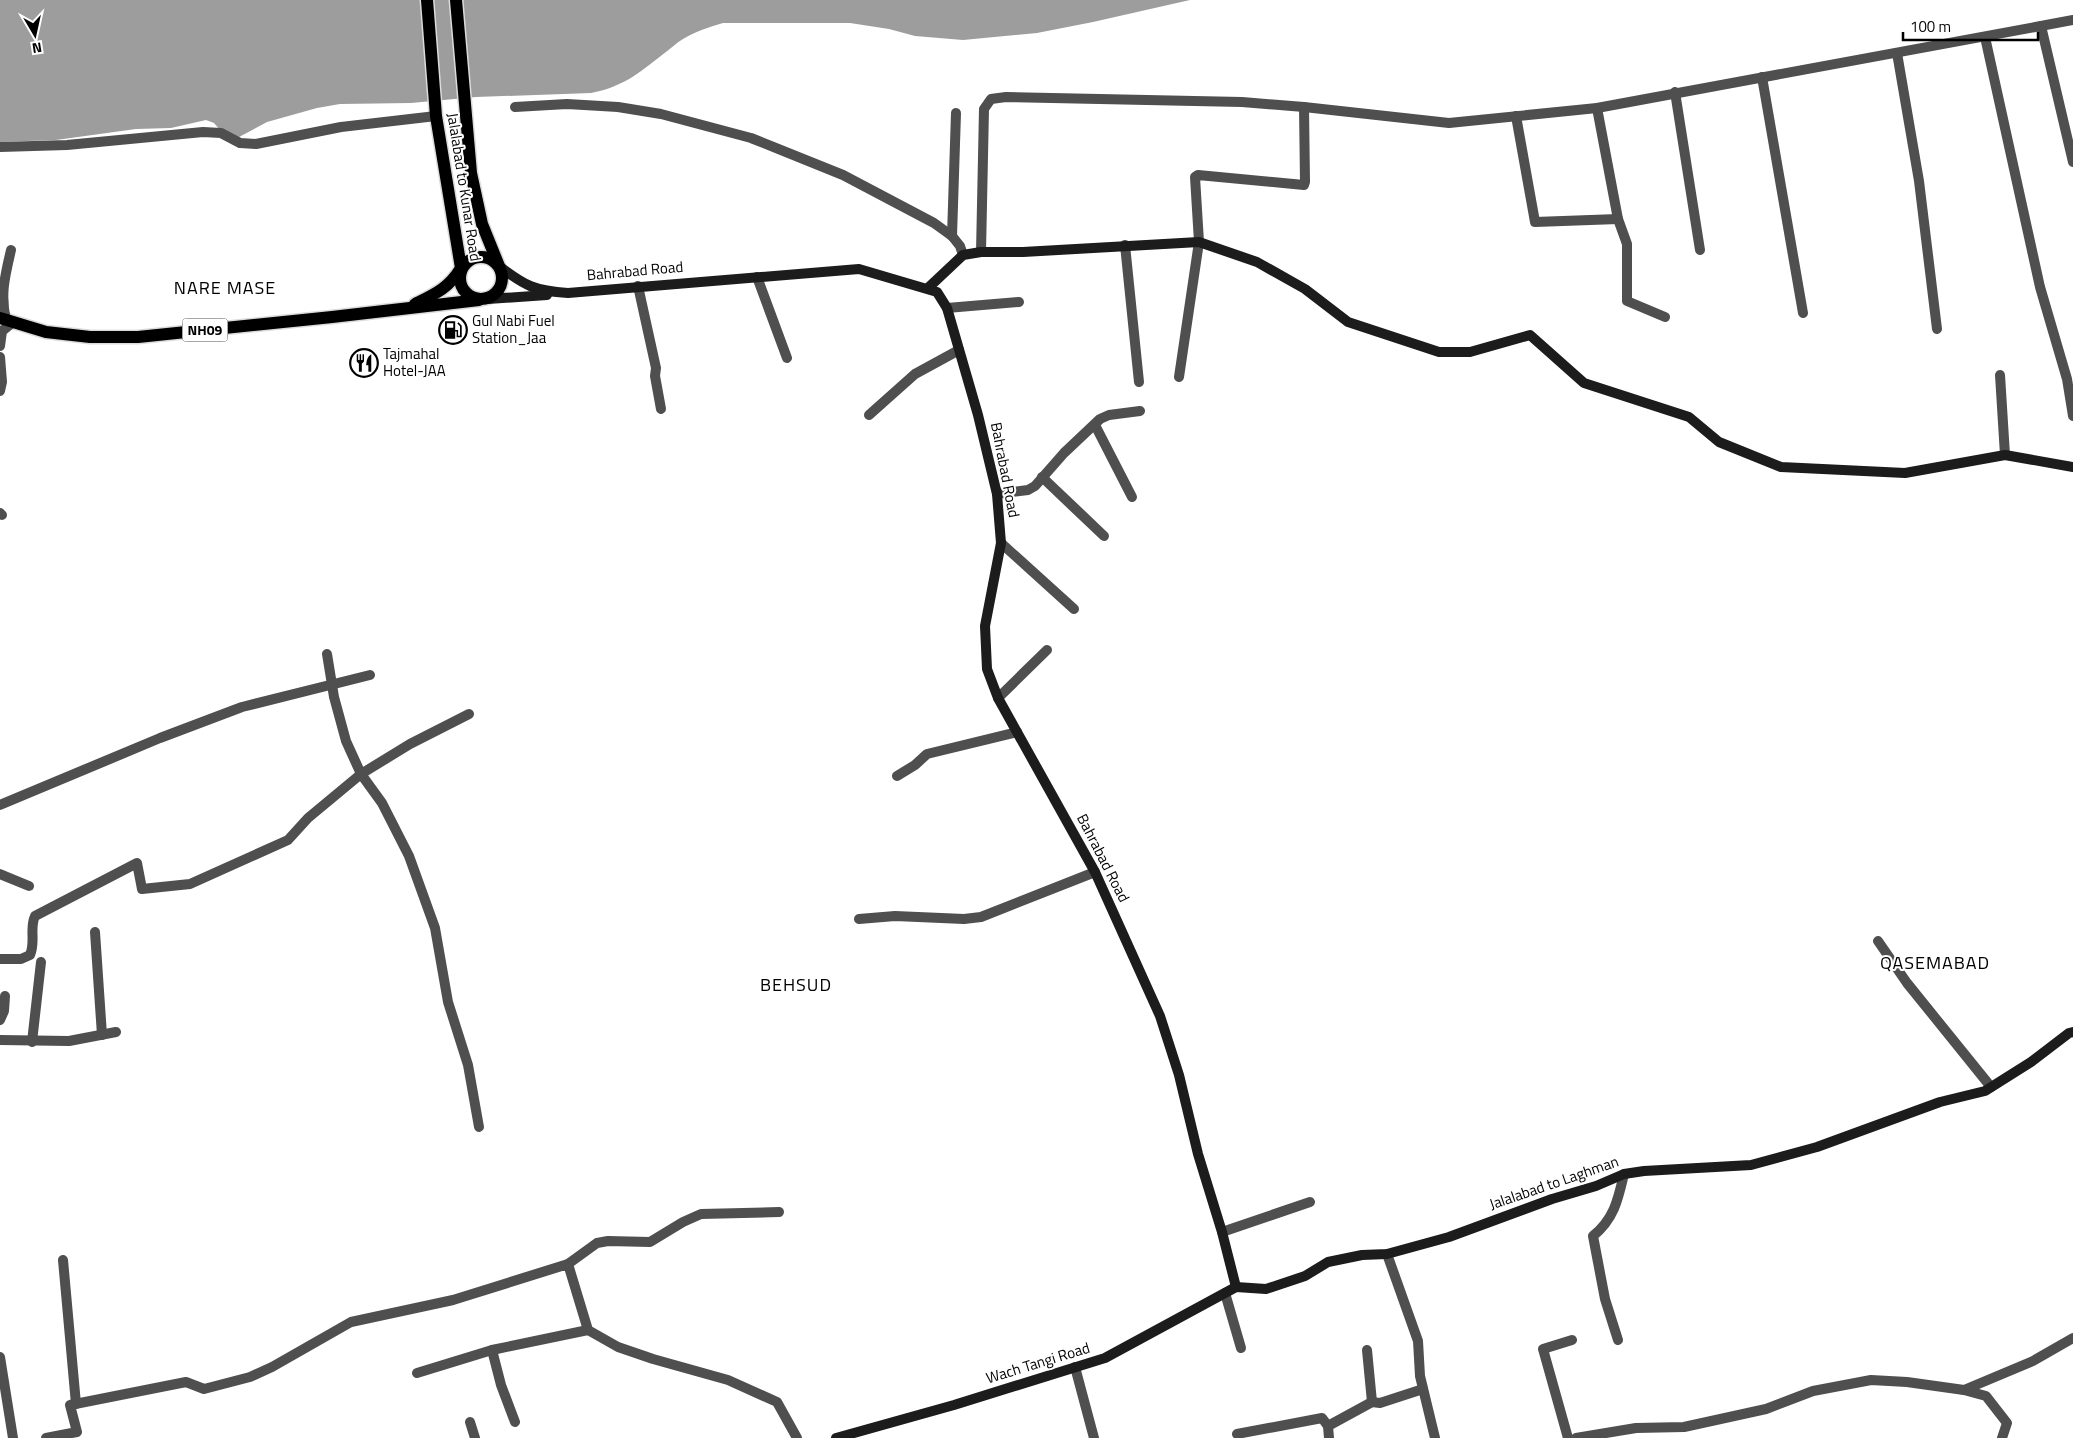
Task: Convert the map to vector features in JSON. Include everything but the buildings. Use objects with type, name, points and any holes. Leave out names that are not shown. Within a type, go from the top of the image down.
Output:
[{"type":"main road","name":"Jalalabad to Kunar Road","points":[[411,307],[440,292],[453,281],[461,268],[436,111],[427,0]]},
{"type":"main road","points":[[456,0],[471,174],[480,215],[502,272],[502,285],[494,296],[483,299],[466,294],[460,282],[461,268]]},
{"type":"main road","name":"NH09","points":[[461,268],[471,259],[483,257],[490,258],[499,266]]},
{"type":"main road","name":"NH09","points":[[6,320],[55,333],[138,337],[483,299]]},
{"type":"street","points":[[981,252],[984,109],[991,100],[1006,97],[1222,102],[1304,107],[1449,123],[1598,108],[1675,92],[2073,20]]},
{"type":"street","points":[[2041,26],[2073,162]]},
{"type":"street","points":[[1985,37],[2040,287],[2067,379],[2073,416]]},
{"type":"street","points":[[1897,53],[1918,180],[1937,329]]},
{"type":"street","points":[[1762,77],[1802,313]]},
{"type":"street","points":[[1675,92],[1700,250]]},
{"type":"street","points":[[515,107],[567,104],[618,107],[661,114],[751,138],[843,175],[934,223],[952,236],[960,246],[963,254]]},
{"type":"street","points":[[1179,377],[1199,242],[1195,177],[1304,185],[1304,107]]},
{"type":"street","points":[[1598,108],[1618,219],[1628,244],[1627,301],[1665,317]]},
{"type":"street","points":[[0,146],[66,145],[203,132],[221,133],[240,143],[256,144],[436,111]]},
{"type":"street","points":[[952,236],[956,113]]},
{"type":"street","points":[[1516,116],[1535,222],[1618,219]]},
{"type":"street","points":[[928,288],[963,254],[1199,242],[1257,262],[1305,289],[1348,322],[1439,352],[1470,352],[1530,335],[1584,383],[1689,417],[1719,442],[1782,467],[1905,473],[2005,455],[2073,467]]},
{"type":"street","points":[[1125,245],[1139,382]]},
{"type":"street","points":[[0,346],[6,320],[2,302],[5,275],[11,250]]},
{"type":"street","name":"Bahrabad Road","points":[[499,266],[527,286],[543,291],[568,292],[859,269],[937,292],[946,308],[959,350],[978,415],[997,494],[1001,543],[985,626],[987,669],[998,698],[1095,872],[1166,1032],[1179,1075],[1198,1154],[1236,1286]]},
{"type":"street","points":[[757,277],[787,358]]},
{"type":"street","points":[[638,286],[656,368],[655,376],[661,408]]},
{"type":"street","points":[[483,299],[568,292]]},
{"type":"street","points":[[946,308],[1019,302]]},
{"type":"street","points":[[870,415],[915,374],[959,350]]},
{"type":"street","points":[[0,357],[2,382],[0,391]]},
{"type":"street","points":[[2000,374],[2005,455]]},
{"type":"street","points":[[997,494],[1028,490],[1035,486],[1064,453],[1100,419],[1109,415],[1140,411]]},
{"type":"street","points":[[1095,424],[1132,497]]},
{"type":"street","points":[[1042,477],[1104,536]]},
{"type":"street","points":[[1001,543],[1074,609]]},
{"type":"street","points":[[998,698],[1047,650]]},
{"type":"street","points":[[327,654],[332,684],[346,741],[361,774],[382,803],[409,856],[434,928],[448,1002],[468,1065],[478,1127]]},
{"type":"street","points":[[0,805],[160,738],[242,707],[370,675]]},
{"type":"street","points":[[0,959],[21,958],[30,955],[34,946],[32,922],[35,916],[137,863],[142,889],[190,884],[288,840],[308,818],[361,774],[410,744],[469,714]]},
{"type":"street","points":[[897,776],[916,765],[928,754],[1017,732]]},
{"type":"street","points":[[859,919],[895,916],[964,919],[981,917],[1095,872]]},
{"type":"street","points":[[0,874],[28,886]]},
{"type":"street","points":[[95,932],[102,1035]]},
{"type":"street","points":[[1878,941],[1907,983],[1991,1087]]},
{"type":"street","points":[[32,1042],[41,962]]},
{"type":"street","points":[[0,1020],[4,1011],[5,996]]},
{"type":"street","points":[[0,1040],[32,1042],[69,1041],[116,1032]]},
{"type":"street","name":"Jalalabad to Laghman","points":[[1236,1286],[1266,1289],[1305,1276],[1328,1262],[1362,1255],[1387,1254],[1449,1237],[1552,1198],[1596,1186],[1624,1174],[1644,1171],[1751,1165],[1818,1147],[1940,1102],[1984,1091],[2031,1062],[2069,1033],[2073,1032]]},
{"type":"street","points":[[1618,1340],[1605,1299],[1593,1236],[1605,1226],[1618,1200],[1624,1174]]},
{"type":"street","points":[[1222,1232],[1310,1202]]},
{"type":"street","points":[[46,1438],[77,1432],[70,1405],[186,1382],[204,1389],[250,1377],[272,1367],[351,1322],[453,1300],[568,1264],[597,1243],[608,1241],[650,1242],[683,1222],[701,1214],[779,1212]]},
{"type":"street","points":[[1387,1254],[1418,1341],[1423,1389],[1434,1438]]},
{"type":"street","points":[[63,1260],[76,1404]]},
{"type":"street","points":[[568,1264],[588,1330]]},
{"type":"street","name":"Wach Tangi Road","points":[[836,1438],[954,1405],[1105,1358],[1236,1286]]},
{"type":"street","points":[[1225,1293],[1241,1348]]},
{"type":"street","points":[[417,1373],[492,1350],[588,1330],[618,1347],[728,1380],[777,1402],[797,1438]]},
{"type":"street","points":[[1964,1390],[2033,1361],[2073,1338]]},
{"type":"street","points":[[1568,1438],[1543,1349],[1572,1340]]},
{"type":"street","points":[[492,1350],[501,1385],[515,1422]]},
{"type":"street","points":[[1367,1350],[1372,1402]]},
{"type":"street","points":[[0,1357],[13,1438]]},
{"type":"street","points":[[1075,1368],[1094,1438]]},
{"type":"street","points":[[1576,1438],[1636,1428],[1684,1427],[1766,1409],[1813,1391],[1871,1380],[1908,1382],[1964,1390],[1986,1396],[2006,1423],[2002,1438]]},
{"type":"street","points":[[1328,1426],[1372,1402],[1380,1403],[1423,1389]]},
{"type":"street","points":[[1237,1434],[1322,1418],[1328,1426],[1329,1438]]},
{"type":"street","points":[[470,1422],[475,1438]]},
{"type":"shaded area","points":[[0,0],[1190,0],[1037,33],[963,40],[915,36],[889,29],[850,23],[723,23],[698,31],[683,39],[629,79],[612,87],[591,93],[476,97],[411,103],[340,104],[317,108],[267,122],[239,137],[220,130],[214,123],[206,120],[171,128],[136,129],[56,140],[0,142]]},
{"type":"place","name":"Gul Nabi Fuel Station_Jaa","points":[[453,330]]},
{"type":"place","name":"Tajmahal Hotel-JAA","points":[[364,363]]},
{"type":"district","name":"NARE MASE","points":[[225,288]]},
{"type":"district","name":"QASEMABAD","points":[[1935,963]]},
{"type":"district","name":"BEHSUD","points":[[796,985]]}]
